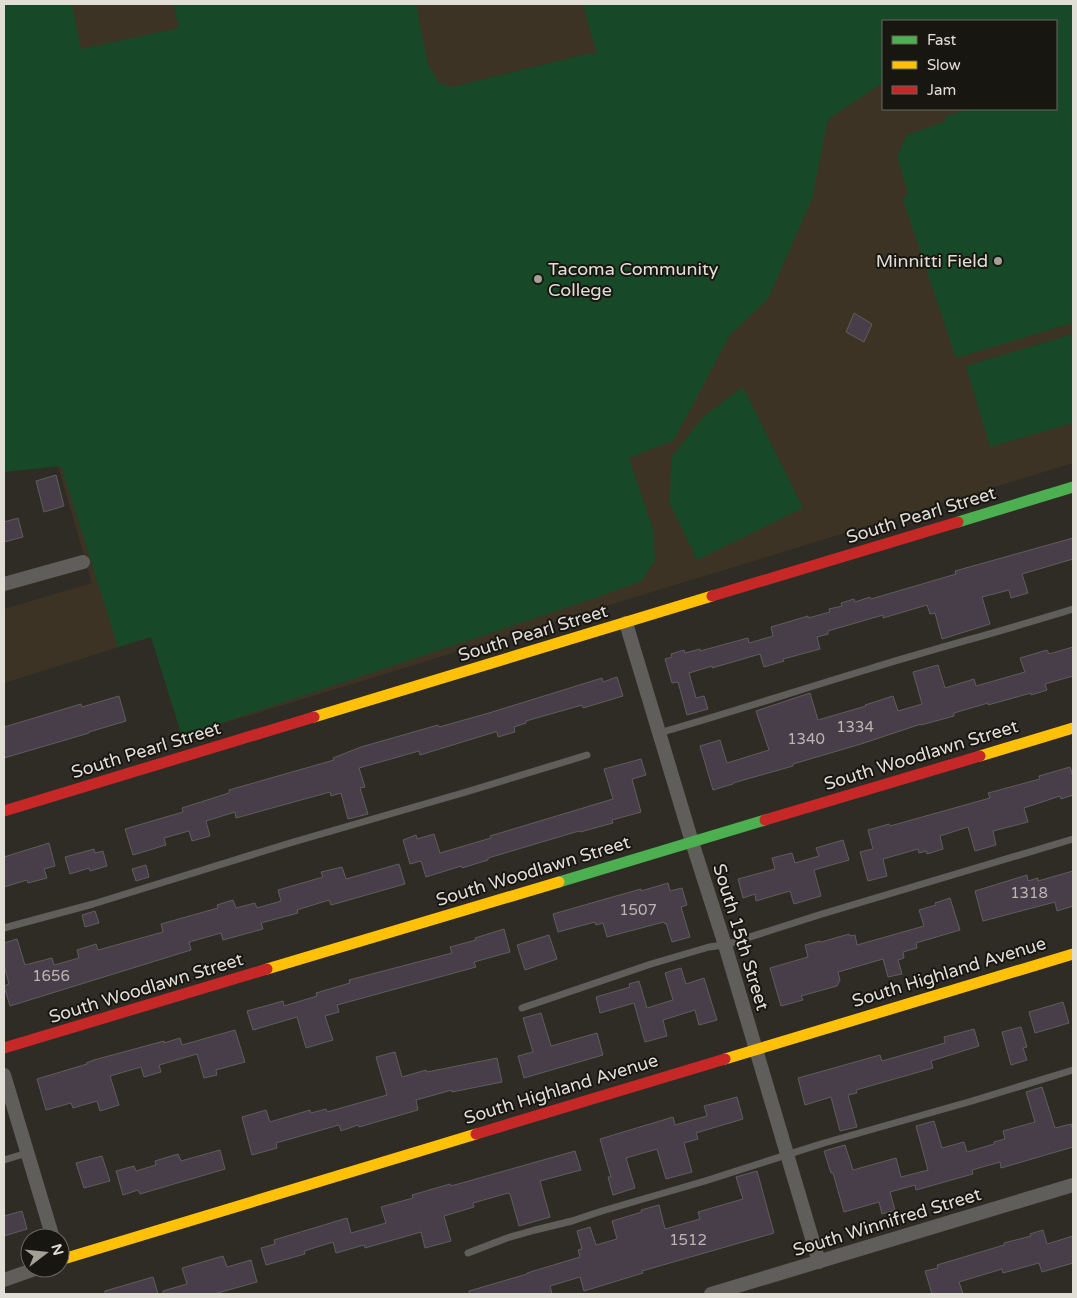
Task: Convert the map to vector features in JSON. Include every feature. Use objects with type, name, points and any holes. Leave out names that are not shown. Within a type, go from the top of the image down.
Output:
[{"type":"street","name":"South Pearl Street","points":[[4,811],[1073,488]]},
{"type":"street","points":[[4,584],[83,562]]},
{"type":"street","name":"South 15th Street","points":[[626,623],[725,945],[819,1262]]},
{"type":"street","name":"South Woodlawn Street","points":[[4,1048],[1073,728]]},
{"type":"street","name":"South Highland Avenue","points":[[70,1257],[1073,954]]},
{"type":"street","points":[[4,1075],[50,1228]]},
{"type":"street","name":"South Winnifred Street","points":[[711,1294],[1073,1185]]},
{"type":"street","points":[[4,1280],[20,1274]]},
{"type":"lane","points":[[659,733],[1073,609]]},
{"type":"lane","points":[[4,928],[93,904],[290,843],[587,755]]},
{"type":"lane","points":[[522,1008],[651,964],[709,947],[725,945],[822,914],[1073,840]]},
{"type":"lane","points":[[468,1253],[507,1238],[660,1195],[824,1143],[1073,1070]]},
{"type":"lane","points":[[4,1160],[27,1153]]},
{"type":"shaded area","name":"Tacoma Community College","points":[[4,4],[1073,4],[1073,463],[182,736],[151,637],[4,683],[4,609],[92,583],[53,449]]},
{"type":"green space","name":"Tacoma Community College","points":[[4,4],[72,4],[81,49],[179,28],[173,4],[416,4],[428,64],[439,83],[452,87],[591,53],[597,55],[583,4],[1073,4],[1073,323],[956,358],[903,200],[908,193],[897,156],[907,135],[944,122],[947,116],[966,110],[1057,110],[1057,20],[882,20],[882,84],[828,119],[812,199],[768,299],[730,335],[674,440],[629,458],[653,529],[655,560],[642,581],[182,736],[151,637],[118,647],[61,466],[4,472]]},
{"type":"green space","points":[[1073,334],[1073,423],[990,447],[966,366]]},
{"type":"green space","points":[[743,387],[803,508],[697,560],[669,502],[672,457],[703,417]]},
{"type":"building","points":[[854,313],[872,324],[864,342],[846,332]]},
{"type":"building","points":[[56,475],[64,506],[44,512],[36,481]]},
{"type":"building","points":[[18,518],[23,537],[4,542],[4,522]]},
{"type":"building","points":[[1073,538],[1073,559],[1022,574],[1028,593],[1011,598],[1009,590],[982,597],[990,624],[942,639],[935,613],[930,614],[927,605],[883,618],[883,615],[828,631],[828,634],[817,637],[820,649],[783,659],[784,661],[764,667],[760,654],[689,673],[696,698],[704,696],[708,709],[687,715],[678,682],[672,683],[665,659],[672,657],[671,654],[684,650],[685,653],[700,649],[700,651],[748,638],[749,643],[773,636],[771,627],[808,616],[808,618],[830,612],[829,609],[842,606],[841,603],[854,599],[855,602],[870,597],[871,599],[956,574],[955,571]]},
{"type":"building","points":[[1073,647],[1073,676],[1045,684],[1047,690],[988,705],[988,703],[954,713],[954,716],[921,724],[713,790],[700,746],[720,740],[727,763],[769,750],[756,711],[810,693],[818,720],[893,696],[898,711],[922,704],[913,672],[938,665],[945,688],[974,679],[976,686],[1025,672],[1020,658],[1047,650],[1049,654]]},
{"type":"building","points":[[617,677],[623,696],[583,708],[582,705],[526,721],[526,723],[514,727],[515,732],[498,737],[497,732],[495,732],[420,755],[419,751],[359,768],[365,787],[360,788],[368,814],[348,819],[341,793],[331,796],[330,792],[236,818],[235,812],[206,821],[210,836],[192,841],[189,831],[164,838],[166,845],[133,855],[125,829],[183,812],[182,808],[229,793],[229,790],[334,760],[333,758],[361,747],[489,713],[602,678],[603,682]]},
{"type":"building","points":[[119,696],[126,721],[4,758],[4,727],[81,704],[82,707]]},
{"type":"building","points":[[641,759],[646,775],[632,779],[641,812],[612,820],[613,823],[579,831],[488,858],[488,860],[462,868],[461,866],[426,877],[421,861],[410,864],[403,840],[416,835],[417,839],[434,834],[440,853],[613,799],[604,769]]},
{"type":"building","points":[[1070,767],[1073,777],[1073,795],[1061,799],[1060,796],[1024,808],[1028,822],[993,831],[996,845],[975,851],[968,827],[940,836],[943,849],[927,854],[926,851],[919,853],[918,849],[883,859],[887,876],[868,881],[860,852],[873,849],[868,830],[889,824],[890,826],[990,798],[988,793],[1040,779],[1039,776]]},
{"type":"building","points":[[843,840],[849,860],[814,870],[821,896],[794,904],[790,891],[756,901],[755,894],[743,898],[738,879],[775,869],[772,858],[792,853],[795,863],[819,856],[816,848]]},
{"type":"building","points":[[49,843],[55,866],[44,869],[47,878],[28,883],[27,880],[4,887],[4,857]]},
{"type":"building","points":[[94,849],[95,853],[103,851],[107,866],[90,871],[89,868],[70,874],[65,857]]},
{"type":"building","points":[[399,864],[405,884],[331,905],[329,900],[297,910],[298,913],[261,923],[263,929],[223,940],[221,933],[189,942],[191,950],[10,1006],[4,986],[9,984],[4,965],[4,943],[17,939],[25,965],[52,958],[54,965],[79,958],[77,950],[96,944],[98,950],[163,932],[161,924],[218,908],[217,905],[233,900],[236,908],[255,903],[257,908],[281,901],[278,890],[323,877],[321,872],[342,867],[346,879]]},
{"type":"building","points":[[146,865],[149,877],[136,881],[132,869]]},
{"type":"building","points":[[1073,871],[1073,906],[1057,911],[1055,902],[983,921],[975,891],[1027,875],[1028,881],[1038,878],[1038,881]]},
{"type":"building","points":[[668,883],[670,891],[682,888],[687,905],[681,907],[690,937],[672,942],[664,922],[607,937],[603,923],[596,925],[595,922],[558,932],[553,914]]},
{"type":"building","points":[[950,898],[960,930],[916,943],[917,948],[903,952],[904,958],[898,960],[902,974],[888,977],[883,959],[838,972],[840,980],[837,986],[801,996],[803,1000],[781,1006],[770,968],[808,957],[805,945],[849,934],[850,936],[855,935],[857,945],[924,926],[919,910]]},
{"type":"building","points":[[95,911],[99,923],[85,927],[82,915]]},
{"type":"building","points":[[504,929],[510,952],[474,962],[476,967],[337,1005],[339,1012],[325,1016],[333,1040],[306,1048],[297,1017],[253,1030],[247,1011],[283,1001],[284,1006],[317,996],[316,993],[350,983],[349,980],[452,953],[450,947],[476,940],[475,938]]},
{"type":"building","points":[[549,935],[557,959],[525,970],[517,945]]},
{"type":"building","points":[[681,968],[686,984],[704,978],[717,1020],[699,1025],[695,1010],[663,1020],[667,1036],[645,1042],[634,1003],[600,1013],[596,997],[630,987],[629,984],[639,981],[647,1008],[673,1000],[665,973]]},
{"type":"building","points":[[1063,1002],[1069,1023],[1035,1033],[1029,1012]]},
{"type":"building","points":[[541,1013],[551,1046],[597,1033],[603,1055],[524,1078],[518,1056],[533,1052],[523,1018]]},
{"type":"building","points":[[1021,1027],[1027,1047],[1023,1048],[1027,1060],[1011,1065],[1002,1032]]},
{"type":"building","points":[[974,1029],[979,1046],[931,1061],[933,1068],[856,1090],[857,1093],[848,1095],[857,1127],[840,1131],[831,1097],[805,1105],[798,1078],[880,1055],[882,1061],[945,1043],[944,1037]]},
{"type":"building","points":[[235,1030],[245,1062],[216,1070],[217,1075],[204,1078],[197,1054],[159,1065],[161,1072],[144,1077],[141,1067],[110,1076],[119,1105],[100,1111],[97,1101],[73,1108],[71,1103],[46,1110],[37,1079],[87,1064],[94,1060],[164,1041],[164,1043],[180,1038],[182,1045]]},
{"type":"building","points":[[395,1052],[402,1077],[426,1070],[427,1072],[497,1058],[502,1082],[452,1092],[452,1090],[416,1100],[418,1110],[341,1131],[339,1125],[276,1143],[277,1148],[252,1155],[242,1117],[266,1110],[270,1122],[310,1110],[311,1113],[326,1109],[327,1112],[387,1095],[376,1057]]},
{"type":"building","points":[[1042,1087],[1055,1128],[1071,1124],[1073,1147],[1001,1168],[1000,1162],[972,1170],[973,1174],[916,1190],[915,1185],[890,1192],[895,1210],[882,1214],[879,1202],[844,1212],[833,1173],[831,1173],[824,1151],[845,1145],[853,1170],[896,1158],[901,1177],[928,1170],[916,1126],[934,1121],[942,1148],[964,1142],[967,1152],[994,1144],[994,1142],[1005,1139],[1003,1131],[1035,1122],[1026,1092]]},
{"type":"building","points":[[737,1097],[743,1119],[696,1133],[698,1139],[684,1143],[692,1172],[666,1179],[657,1149],[626,1158],[635,1188],[613,1195],[608,1177],[611,1177],[600,1139],[673,1117],[675,1125],[707,1116],[704,1106]]},
{"type":"building","points":[[220,1150],[225,1169],[140,1194],[138,1190],[123,1195],[116,1171],[134,1166],[136,1171],[156,1165],[155,1161],[178,1154],[181,1161]]},
{"type":"building","points":[[575,1151],[581,1170],[540,1181],[550,1217],[519,1226],[510,1194],[508,1193],[473,1203],[474,1207],[444,1216],[451,1241],[425,1248],[421,1232],[365,1248],[364,1245],[336,1253],[333,1242],[304,1251],[305,1254],[266,1265],[261,1248],[275,1244],[274,1240],[347,1218],[351,1233],[386,1223],[381,1207],[413,1198],[412,1195]]},
{"type":"building","points":[[102,1156],[110,1181],[84,1188],[76,1163]]},
{"type":"building","points":[[757,1171],[774,1233],[642,1271],[643,1273],[584,1291],[580,1277],[550,1286],[552,1294],[469,1294],[469,1291],[580,1257],[578,1250],[582,1249],[577,1231],[590,1227],[596,1245],[617,1239],[612,1221],[642,1212],[641,1210],[659,1205],[665,1229],[700,1219],[698,1212],[743,1199],[736,1177]]},
{"type":"building","points":[[22,1211],[27,1228],[20,1228],[20,1231],[4,1236],[4,1216]]},
{"type":"building","points":[[1043,1230],[1047,1244],[1073,1236],[1073,1263],[1042,1272],[1039,1263],[1003,1273],[1002,1269],[959,1282],[963,1294],[932,1294],[925,1271],[938,1268],[937,1265],[1031,1236],[1030,1234]]},
{"type":"building","points":[[223,1256],[227,1267],[251,1260],[257,1282],[214,1294],[163,1294],[163,1291],[187,1284],[182,1268]]},
{"type":"building","points":[[153,1277],[158,1294],[105,1294],[105,1291]]},
{"type":"traffic: fast","points":[[958,522],[1073,487]]},
{"type":"traffic: fast","points":[[559,882],[765,820]]},
{"type":"traffic: slow","points":[[314,717],[712,596]]},
{"type":"traffic: slow","points":[[980,756],[1073,728]]},
{"type":"traffic: slow","points":[[267,969],[559,882]]},
{"type":"traffic: slow","points":[[725,1059],[1073,954]]},
{"type":"traffic: slow","points":[[70,1257],[476,1134]]},
{"type":"traffic: jam","points":[[712,596],[958,522]]},
{"type":"traffic: jam","points":[[4,811],[314,717]]},
{"type":"traffic: jam","points":[[765,820],[980,756]]},
{"type":"traffic: jam","points":[[4,1048],[267,969]]},
{"type":"traffic: jam","points":[[476,1134],[725,1059]]},
{"type":"place","name":"Minnitti Field","points":[[998,261]]},
{"type":"place","name":"Tacoma Community College","points":[[538,279]]}]
